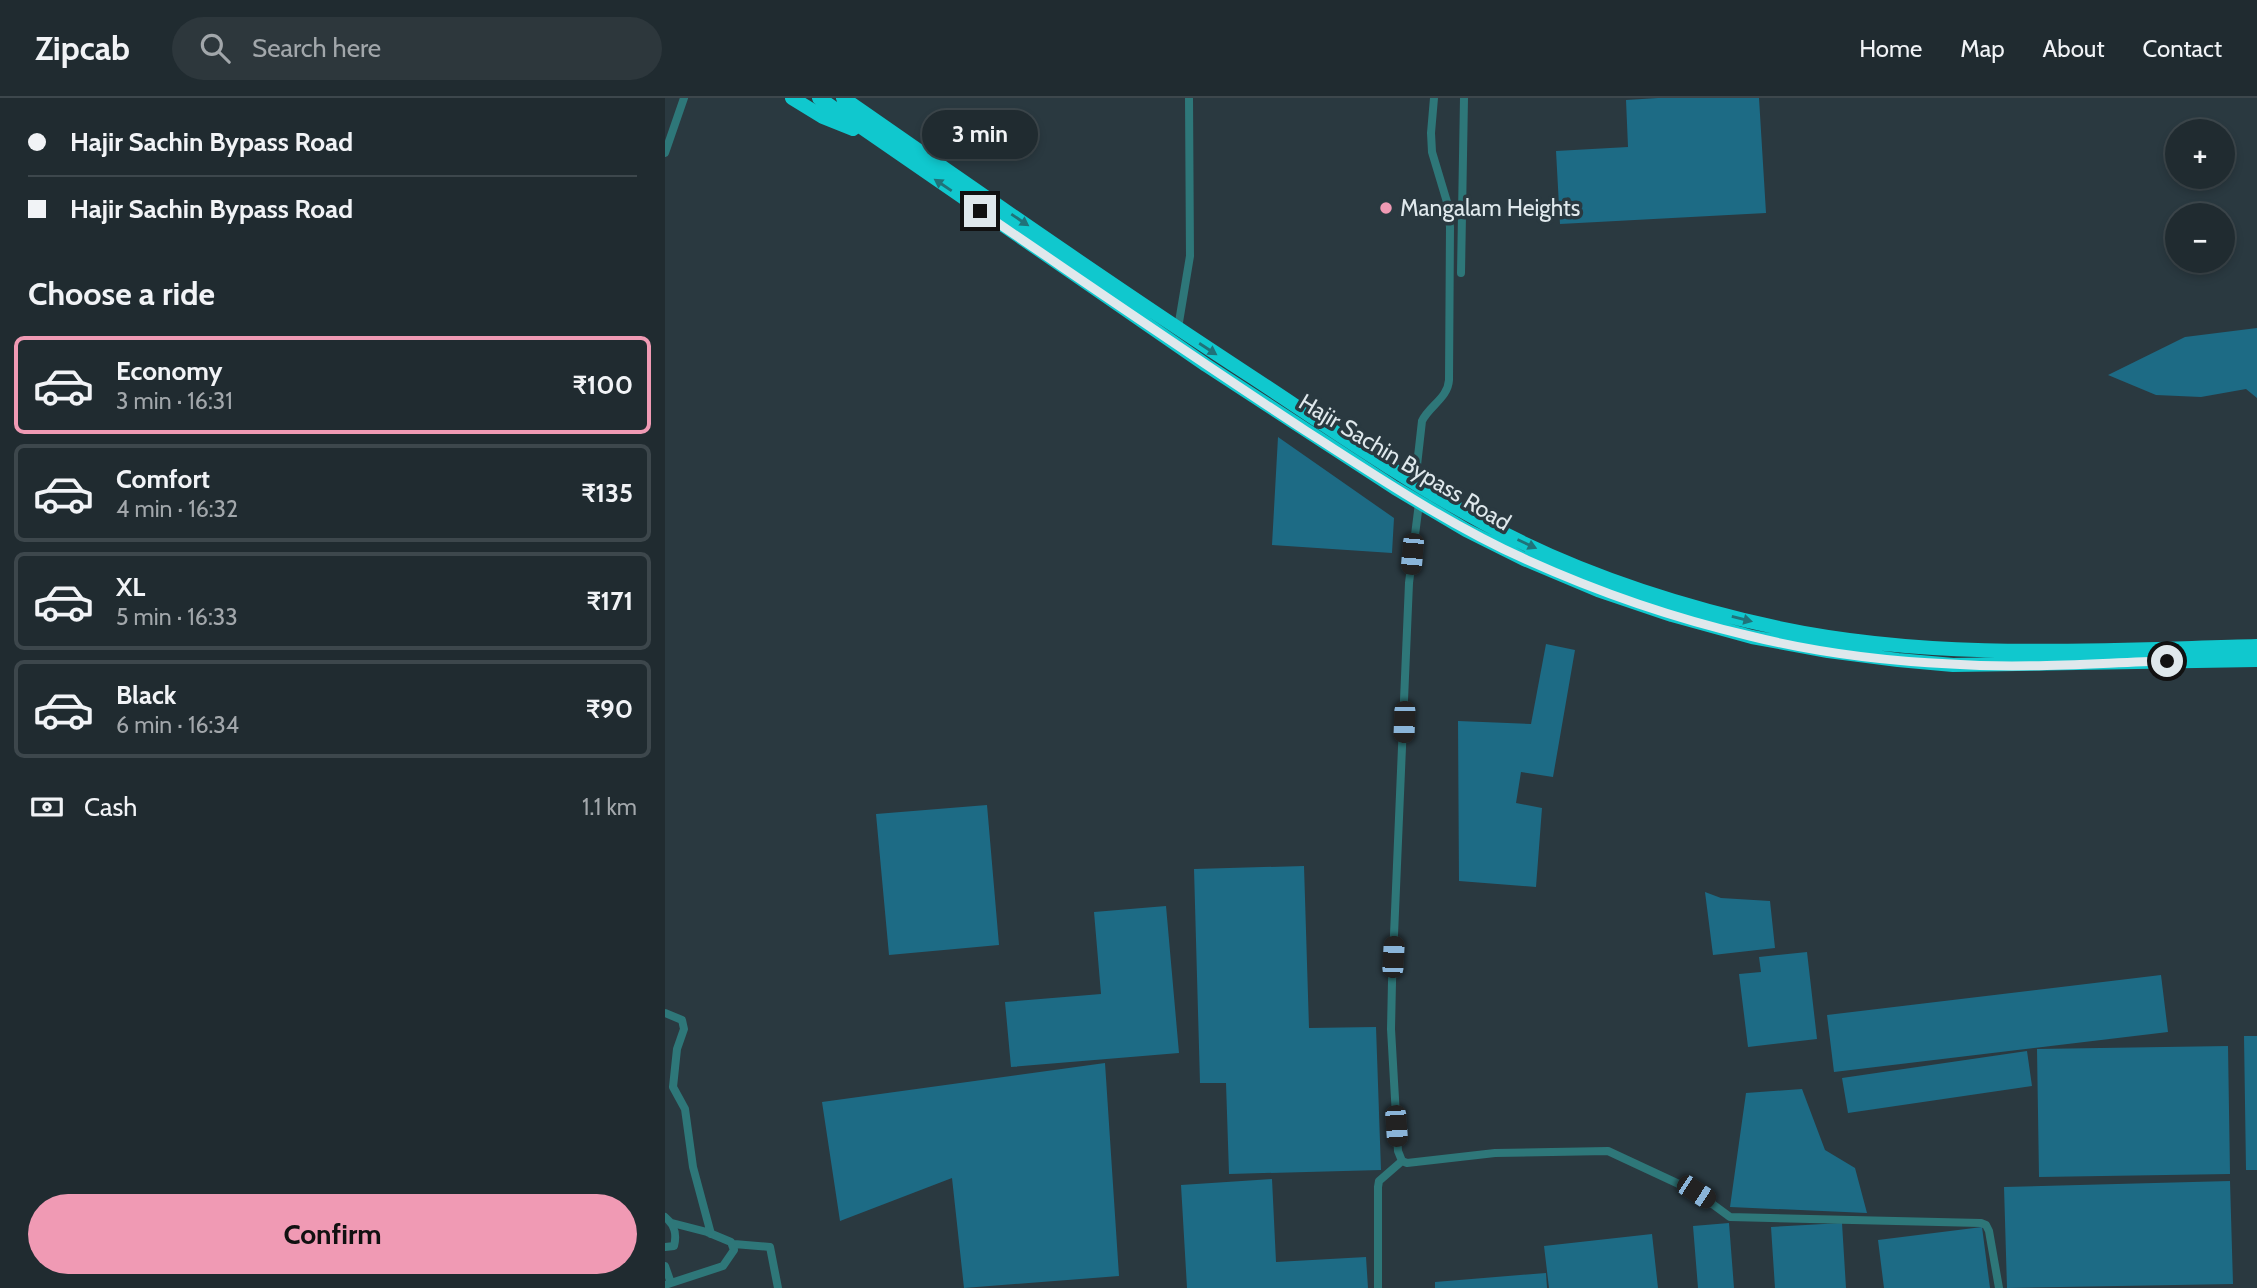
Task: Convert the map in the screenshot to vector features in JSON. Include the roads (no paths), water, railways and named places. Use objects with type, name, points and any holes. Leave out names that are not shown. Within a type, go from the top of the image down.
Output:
[{"type":"highway","points":[[792,98],[823,117],[868,134]]},
{"type":"highway","name":"Hajir Sachin Bypass Road","points":[[819,98],[1206,365],[1419,503],[1524,559],[1598,590],[1672,615],[1752,637],[1828,651],[1953,665],[2257,660]]},
{"type":"highway","points":[[843,98],[1178,328],[1415,483],[1486,524],[1563,561],[1640,590],[1699,608],[1781,628],[1873,643],[1954,650],[2029,651],[2257,646]]},
{"type":"highway","points":[[860,98],[886,128]]},
{"type":"street","points":[[665,153],[684,98]]},
{"type":"street","points":[[1178,328],[1190,256],[1189,98]]},
{"type":"street","points":[[1415,483],[1422,422],[1425,414],[1445,393],[1450,380],[1450,227],[1447,202],[1432,152],[1434,98]]},
{"type":"street","points":[[1461,273],[1464,98]]},
{"type":"street","points":[[1419,503],[1409,583],[1392,982],[1393,1074],[1398,1151],[1402,1161],[1407,1163],[1495,1153],[1597,1149],[1617,1154],[1696,1192],[1730,1217],[1981,1223],[1989,1231],[1999,1288]]},
{"type":"street","points":[[665,1013],[682,1020],[684,1029],[669,1088],[685,1109],[693,1167],[711,1234]]},
{"type":"street","points":[[1378,1288],[1378,1187],[1380,1181],[1402,1161]]},
{"type":"street","points":[[669,1220],[734,1244],[770,1247],[778,1288]]},
{"type":"street","points":[[665,1247],[675,1244],[675,1232],[669,1220]]},
{"type":"street","points":[[665,1266],[668,1284],[723,1266],[734,1250],[734,1244]]},
{"type":"place","name":"Mangalam Heights","points":[[1386,208]]}]
